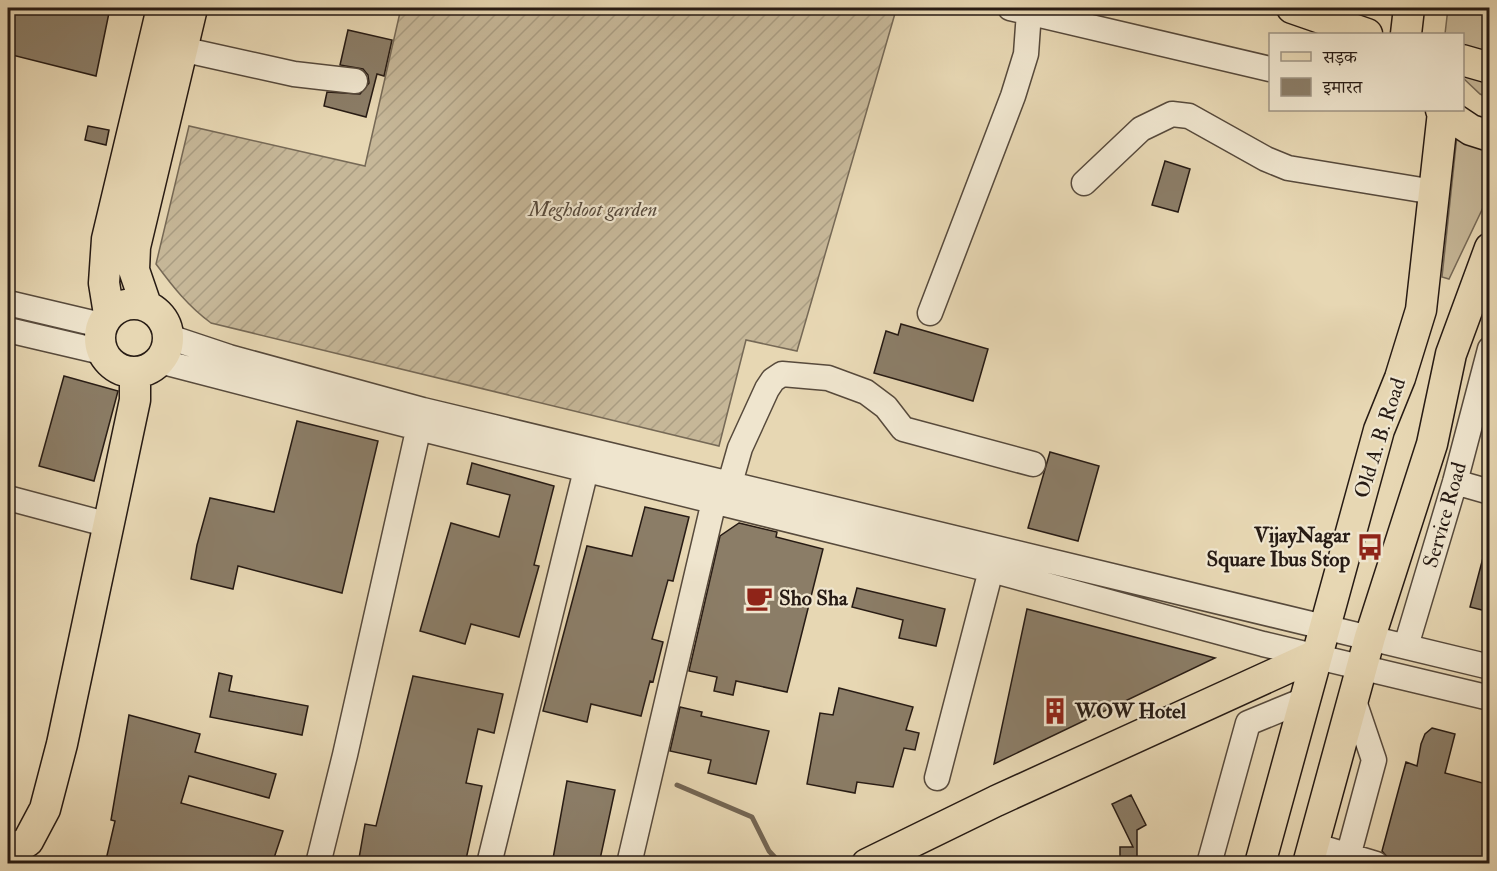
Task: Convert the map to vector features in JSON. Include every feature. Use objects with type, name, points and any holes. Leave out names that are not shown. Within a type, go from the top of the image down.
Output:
[{"type":"main road","points":[[154,357],[116,367],[104,330],[104,283],[107,239],[162,8]]},
{"type":"main road","points":[[8,854],[28,841],[45,809],[135,400],[154,357],[162,318],[146,305],[134,270],[135,247],[192,8]]},
{"type":"main road","points":[[1292,8],[1364,33]]},
{"type":"main road","points":[[1406,33],[1409,8]]},
{"type":"main road","points":[[1464,61],[1490,68]]},
{"type":"main road","points":[[1442,111],[1471,130],[1490,136]]},
{"type":"main road","name":"Old A. B. Road","points":[[1260,864],[1378,430],[1400,378],[1421,310],[1442,111]]},
{"type":"main road","points":[[1311,854],[1370,637],[1432,444],[1451,354],[1490,248]]},
{"type":"main road","points":[[104,330],[126,304],[146,305]]},
{"type":"main road","points":[[867,864],[996,801],[1316,655]]},
{"type":"street","points":[[930,313],[1013,96],[1026,54],[1019,10],[1269,69]]},
{"type":"street","points":[[181,49],[301,75],[355,81]]},
{"type":"street","points":[[1084,183],[1141,129],[1172,114],[1189,116],[1266,159],[1288,168],[1434,192]]},
{"type":"street","points":[[8,303],[104,330]]},
{"type":"street","points":[[8,330],[104,330]]},
{"type":"street","name":"Service Road","points":[[1406,646],[1455,482],[1490,350]]},
{"type":"street","points":[[154,357],[428,421],[730,483],[1490,667]]},
{"type":"street","points":[[730,483],[740,448],[766,389],[772,380],[783,374],[828,378],[866,392],[886,407],[903,429],[1034,464]]},
{"type":"street","points":[[428,421],[586,470],[991,570],[1252,641],[1490,698]]},
{"type":"street","points":[[318,864],[428,421]]},
{"type":"street","points":[[334,864],[428,421]]},
{"type":"street","points":[[489,864],[586,470]]},
{"type":"street","points":[[1455,482],[1490,492]]},
{"type":"street","points":[[8,498],[109,525]]},
{"type":"street","points":[[629,864],[714,501]]},
{"type":"street","points":[[937,778],[991,570]]},
{"type":"street","points":[[1347,860],[1374,760],[1353,699]]},
{"type":"street","points":[[1209,864],[1248,723],[1304,700]]},
{"type":"street","points":[[1311,854],[1376,864]]},
{"type":"green space","name":"Meghdoot garden","points":[[401,8],[885,8],[896,10],[797,351],[746,340],[719,446],[211,323],[181,296],[156,264],[189,126],[365,166]]},
{"type":"green space","points":[[1448,8],[1489,8],[1489,98],[1480,94],[1464,79],[1464,33],[1445,33]]},
{"type":"green space","points":[[1457,136],[1489,149],[1489,195],[1449,279],[1442,277]]},
{"type":"building","points":[[8,8],[110,8],[96,76],[8,54]]},
{"type":"building","points":[[348,30],[392,40],[384,76],[377,74],[366,117],[324,106],[327,92],[360,94],[369,83],[368,75],[363,69],[340,65]]},
{"type":"building","points":[[88,126],[109,130],[106,145],[85,140]]},
{"type":"building","points":[[1165,161],[1190,169],[1178,212],[1152,205]]},
{"type":"building","points":[[901,324],[988,349],[973,401],[874,373],[886,331],[898,335]]},
{"type":"building","points":[[64,376],[118,391],[94,481],[39,466]]},
{"type":"building","points":[[297,421],[378,441],[342,593],[238,566],[233,589],[191,579],[197,545],[210,498],[274,512]]},
{"type":"building","points":[[1050,452],[1099,466],[1078,541],[1028,528]]},
{"type":"building","points":[[472,463],[554,486],[534,565],[539,566],[519,637],[471,624],[465,644],[420,631],[451,523],[499,537],[510,495],[467,484]]},
{"type":"building","points":[[645,507],[689,517],[673,581],[668,580],[652,639],[663,642],[653,682],[650,681],[641,716],[591,704],[587,722],[543,711],[587,546],[632,556]]},
{"type":"building","points":[[739,523],[777,532],[776,537],[823,549],[787,692],[736,681],[733,695],[714,691],[717,677],[689,671],[720,536]]},
{"type":"building","points":[[1485,550],[1490,551],[1490,612],[1470,607]]},
{"type":"building","points":[[857,588],[945,609],[936,646],[899,638],[903,620],[852,607]]},
{"type":"building","name":"WOW Hotel","points":[[1027,609],[1215,658],[994,764]]},
{"type":"building","points":[[219,673],[232,676],[229,691],[308,706],[302,735],[210,717]]},
{"type":"building","points":[[413,676],[503,694],[494,733],[478,729],[466,783],[482,786],[465,864],[358,864],[365,824],[376,826]]},
{"type":"building","points":[[839,688],[913,707],[906,730],[919,733],[915,750],[904,748],[893,787],[857,782],[855,793],[807,784],[820,713],[833,715]]},
{"type":"building","points":[[680,707],[702,712],[701,716],[769,731],[756,784],[708,773],[711,760],[670,751]]},
{"type":"building","points":[[129,715],[200,734],[195,752],[276,774],[269,798],[189,776],[181,803],[283,831],[272,864],[105,864],[115,821],[111,820]]},
{"type":"building","points":[[1432,728],[1455,734],[1445,773],[1490,785],[1490,864],[1410,864],[1388,858],[1382,851],[1406,762],[1417,766],[1421,744],[1425,734]]},
{"type":"building","points":[[567,781],[615,790],[599,864],[552,864]]},
{"type":"building","points":[[1131,795],[1146,825],[1137,830],[1137,864],[1120,864],[1120,847],[1133,847],[1112,804]]},
{"type":"waterway","points":[[677,785],[752,817],[769,851],[781,864]]},
{"type":"place","name":"VijayNagar Square Ibus Stop","points":[[1370,547]]},
{"type":"place","name":"Sho Sha","points":[[759,598]]},
{"type":"place","name":"WOW Hotel","points":[[1055,711]]}]
